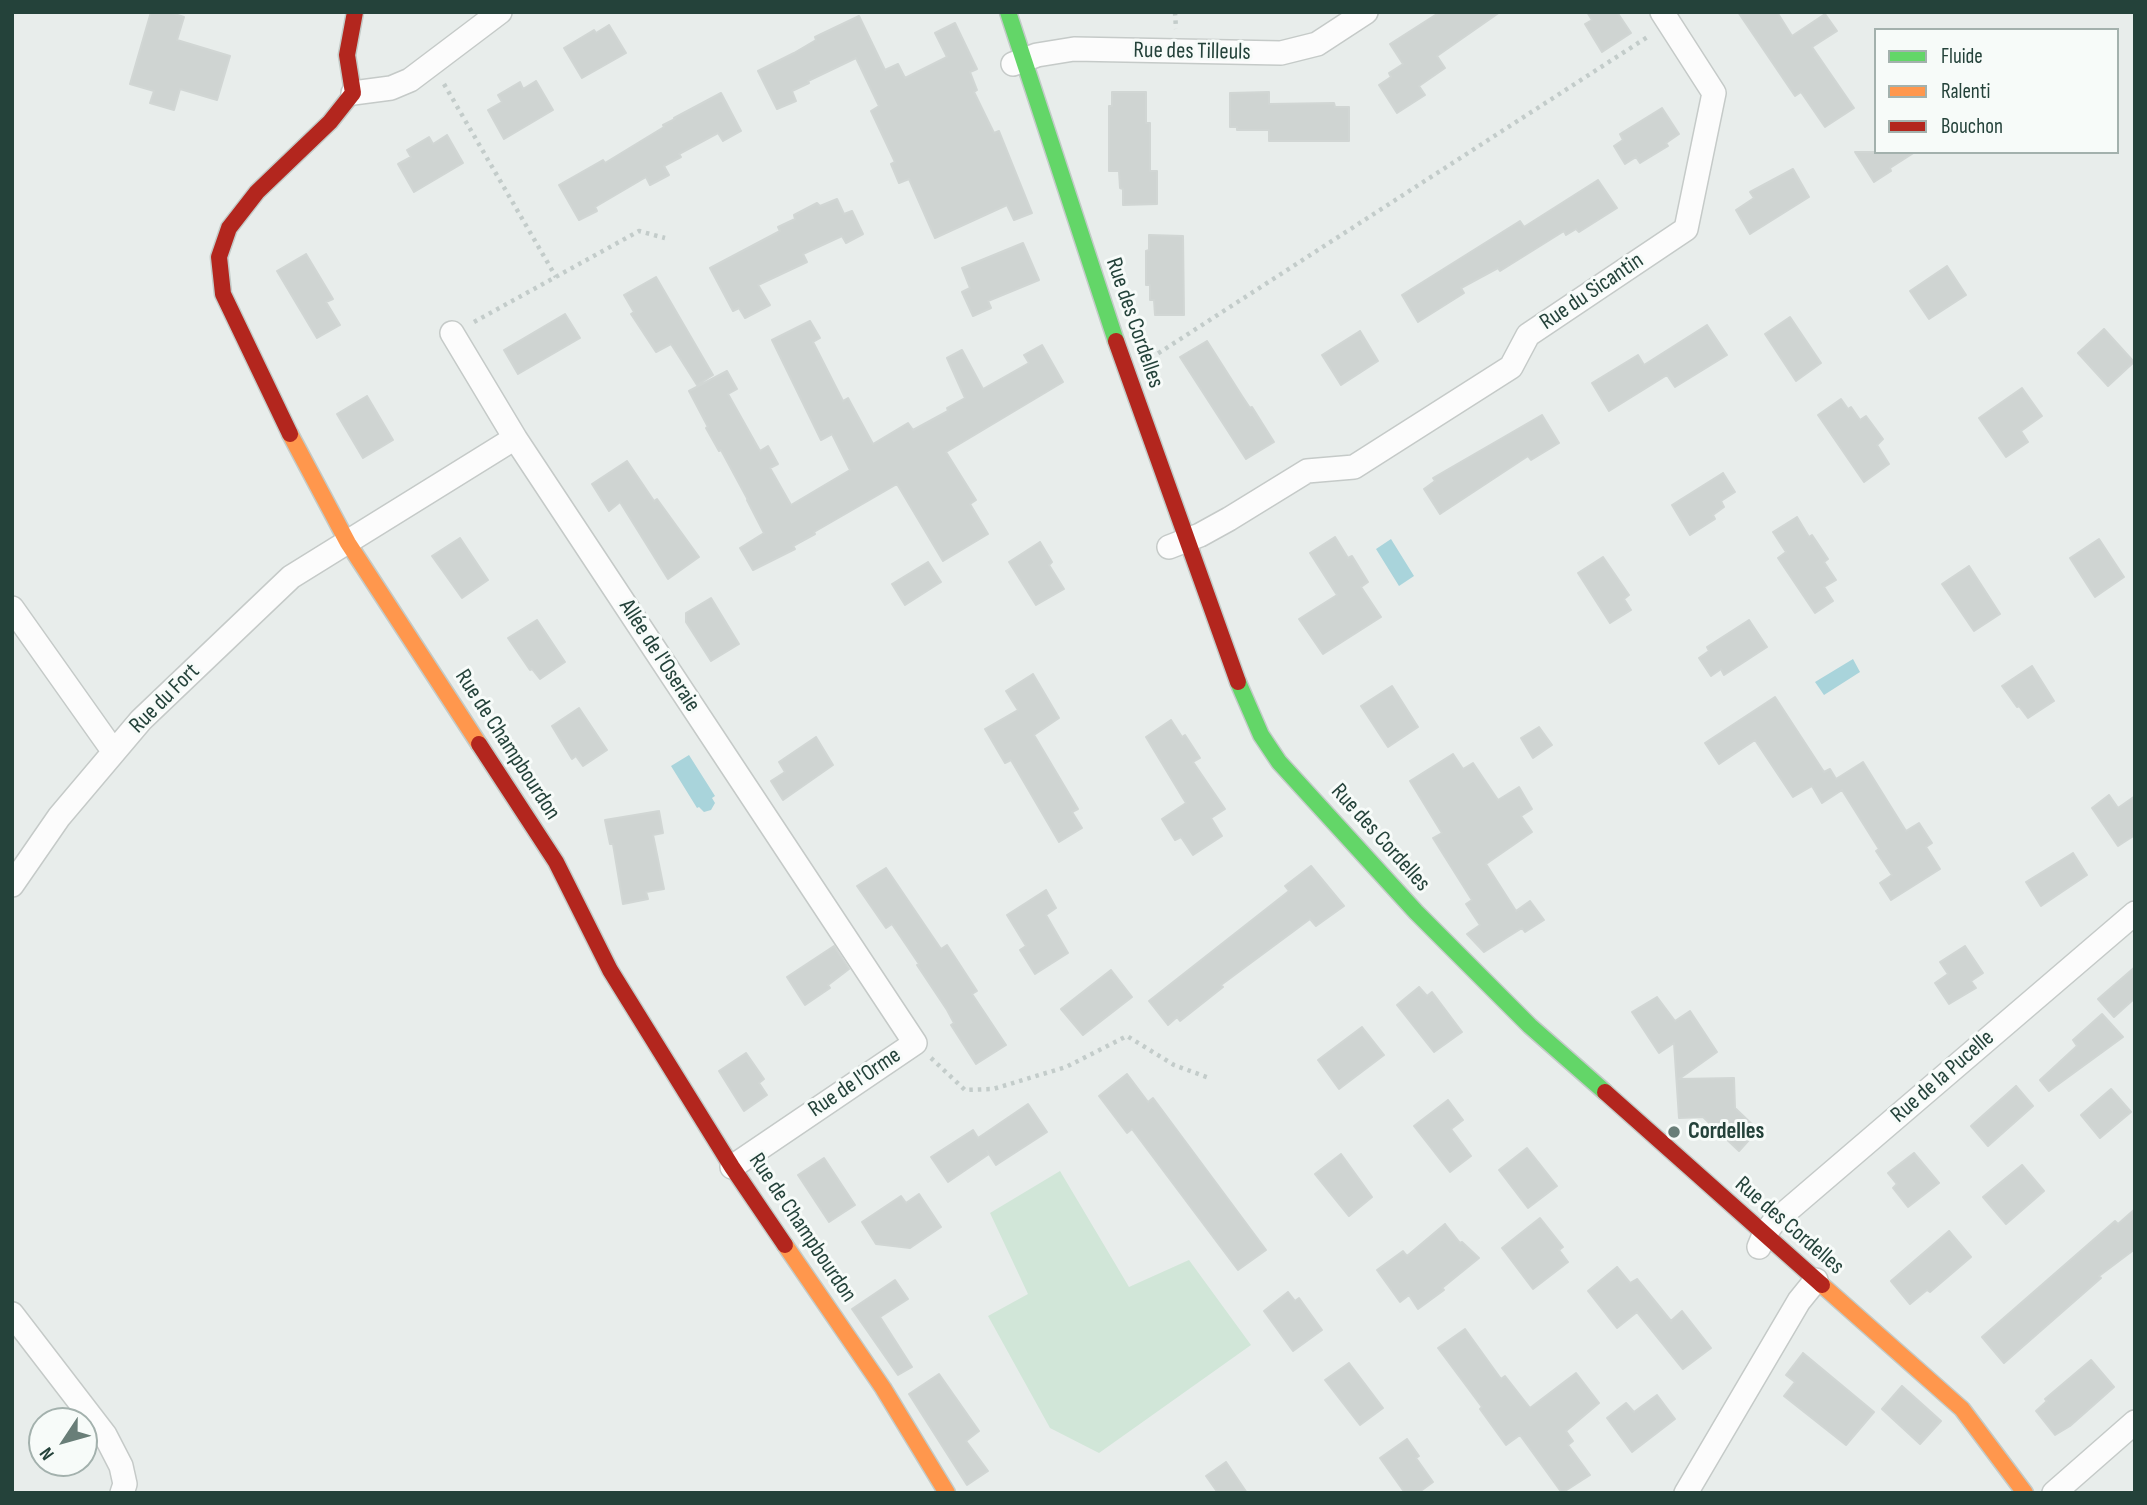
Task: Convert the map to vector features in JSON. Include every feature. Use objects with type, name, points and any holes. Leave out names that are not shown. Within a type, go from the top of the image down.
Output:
[{"type":"street","points":[[355,12],[348,55],[353,93],[391,88],[410,80],[500,12]]},
{"type":"street","name":"Rue des Cordelles","points":[[1008,12],[1017,62],[1126,372],[1178,544],[1261,735],[1279,762],[1416,912],[1530,1026],[1762,1241],[1816,1280],[1962,1409],[2025,1493]]},
{"type":"street","name":"Rue des Tilleuls","points":[[1017,62],[1074,50],[1281,53],[1317,44],[1366,12]]},
{"type":"street","name":"Rue du Sicantin","points":[[1178,544],[1229,519],[1307,471],[1354,467],[1511,367],[1528,335],[1686,229],[1714,93],[1665,18]]},
{"type":"street","name":"Rue de Champbourdon","points":[[353,93],[330,122],[257,192],[229,228],[219,257],[222,294],[305,466],[348,543],[556,862],[610,970],[732,1167],[883,1388],[947,1493]]},
{"type":"street","name":"Allée de l'Oseraie","points":[[452,333],[515,438],[803,874]]},
{"type":"street","points":[[348,543],[515,438]]},
{"type":"street","name":"Rue du Fort","points":[[12,885],[59,817],[141,720],[291,577],[348,543]]},
{"type":"street","points":[[12,608],[114,752]]},
{"type":"street","name":"Rue de l'Orme","points":[[732,1167],[915,1043],[803,874]]},
{"type":"street","name":"Rue de la Pucelle","points":[[1762,1241],[1773,1223],[2135,913]]},
{"type":"street","points":[[1686,1493],[1799,1301],[1816,1280]]},
{"type":"street","points":[[12,1314],[105,1434],[121,1466],[125,1484],[122,1493]]},
{"type":"street","points":[[2054,1493],[2135,1422]]},
{"type":"path","points":[[1126,372],[1153,357],[1665,18]]},
{"type":"path","points":[[437,73],[556,276]]},
{"type":"path","points":[[452,333],[639,231],[665,238]]},
{"type":"path","points":[[915,1043],[965,1090],[993,1089],[1066,1067],[1127,1036],[1174,1065],[1209,1078]]},
{"type":"green space","points":[[1060,1171],[1129,1287],[1189,1260],[1251,1345],[1099,1453],[1050,1428],[988,1316],[1028,1294],[990,1213]]},
{"type":"water","points":[[1391,539],[1414,576],[1399,586],[1376,549]]},
{"type":"water","points":[[1853,659],[1860,672],[1824,695],[1815,682]]},
{"type":"water","points":[[689,755],[715,796],[712,798],[715,803],[711,810],[704,812],[697,808],[671,766]]},
{"type":"building","points":[[151,12],[168,12],[184,17],[177,40],[230,56],[217,100],[180,89],[174,110],[150,103],[154,91],[130,84]]},
{"type":"building","points":[[1440,12],[1500,12],[1437,56],[1445,68],[1419,86],[1425,95],[1397,113],[1379,85],[1391,77],[1389,73],[1403,64],[1390,44]]},
{"type":"building","points":[[1587,12],[1617,12],[1631,33],[1602,52],[1585,24],[1592,20]]},
{"type":"building","points":[[1738,12],[1777,12],[1792,36],[1825,14],[1837,31],[1812,47],[1854,108],[1825,127],[1801,92],[1795,96]]},
{"type":"building","points":[[859,16],[885,70],[898,64],[905,78],[947,57],[935,33],[955,23],[977,69],[970,72],[977,90],[974,92],[994,133],[999,131],[1032,213],[1014,220],[1007,205],[935,238],[909,179],[899,183],[891,164],[895,162],[871,111],[879,106],[856,58],[792,91],[796,101],[777,109],[758,71],[816,40],[815,37]]},
{"type":"building","points":[[609,25],[626,53],[582,78],[564,48],[594,30],[596,33]]},
{"type":"building","points":[[536,81],[553,110],[504,139],[488,110],[502,102],[498,95],[520,82],[523,89]]},
{"type":"building","points":[[1112,92],[1146,92],[1146,123],[1150,123],[1150,171],[1157,171],[1157,204],[1123,205],[1119,171],[1109,171],[1109,106],[1112,106]]},
{"type":"building","points":[[1269,92],[1269,104],[1334,103],[1335,107],[1349,107],[1349,141],[1269,141],[1269,130],[1237,130],[1237,127],[1230,127],[1230,93]]},
{"type":"building","points":[[721,93],[741,131],[723,141],[718,133],[679,154],[681,157],[664,166],[669,175],[650,185],[646,177],[595,207],[597,211],[579,220],[559,185],[603,160],[605,163],[674,118]]},
{"type":"building","points":[[1662,108],[1679,134],[1666,143],[1668,146],[1640,163],[1636,157],[1625,164],[1614,146],[1623,140],[1620,134]]},
{"type":"building","points":[[447,135],[463,163],[414,192],[398,164],[411,157],[407,150],[429,137],[433,144]]},
{"type":"building","points":[[1855,152],[1912,154],[1890,168],[1891,171],[1874,182]]},
{"type":"building","points":[[1793,169],[1809,197],[1750,234],[1736,210],[1754,198],[1750,192]]},
{"type":"building","points":[[1598,180],[1617,208],[1579,232],[1576,229],[1566,235],[1564,231],[1500,271],[1498,268],[1461,288],[1464,293],[1418,322],[1402,295],[1520,221],[1524,227]]},
{"type":"building","points":[[837,199],[844,214],[852,211],[863,234],[846,243],[842,236],[803,254],[807,262],[758,285],[770,305],[745,318],[739,308],[733,311],[710,268],[780,231],[778,227],[795,219],[794,215],[817,203],[820,206]]},
{"type":"building","points":[[1149,235],[1183,236],[1184,315],[1155,315],[1154,300],[1150,300],[1150,285],[1146,285]]},
{"type":"building","points":[[1023,243],[1039,280],[988,301],[991,308],[973,316],[962,292],[970,288],[962,268]]},
{"type":"building","points":[[306,254],[333,299],[326,302],[340,325],[317,338],[277,271]]},
{"type":"building","points":[[1947,266],[1966,295],[1929,319],[1910,291]]},
{"type":"building","points":[[656,277],[713,375],[697,385],[671,344],[656,352],[631,314],[634,312],[624,295]]},
{"type":"building","points":[[565,314],[580,338],[518,374],[504,350]]},
{"type":"building","points":[[1790,317],[1821,363],[1796,381],[1765,334]]},
{"type":"building","points":[[810,321],[820,338],[813,342],[843,401],[848,398],[873,444],[908,423],[913,430],[948,411],[947,408],[965,398],[947,358],[962,350],[983,389],[1029,363],[1024,355],[1042,345],[1063,382],[946,452],[976,500],[970,504],[988,534],[943,561],[897,484],[814,532],[815,534],[793,546],[795,549],[753,570],[740,548],[764,533],[721,450],[719,451],[706,428],[708,427],[689,391],[727,371],[737,389],[728,394],[760,451],[768,446],[778,464],[770,468],[791,505],[850,470],[832,434],[821,440],[772,340]]},
{"type":"building","points":[[1707,325],[1727,355],[1675,387],[1667,375],[1609,411],[1592,383],[1638,355],[1644,365]]},
{"type":"building","points":[[2104,329],[2134,362],[2108,386],[2078,353]]},
{"type":"building","points":[[1360,331],[1378,361],[1341,385],[1322,355]]},
{"type":"building","points":[[1207,341],[1274,442],[1246,459],[1180,357]]},
{"type":"building","points":[[2022,388],[2042,416],[2021,431],[2028,442],[2006,457],[1979,418]]},
{"type":"building","points":[[367,396],[393,440],[363,458],[337,414]]},
{"type":"building","points":[[1841,399],[1860,420],[1866,416],[1883,439],[1877,445],[1889,464],[1864,482],[1818,415]]},
{"type":"building","points":[[1542,415],[1559,443],[1531,460],[1528,456],[1440,514],[1424,489],[1435,481],[1433,478]]},
{"type":"building","points":[[627,461],[654,501],[657,499],[699,557],[668,579],[620,502],[609,511],[592,484]]},
{"type":"building","points":[[1723,473],[1735,492],[1721,501],[1724,507],[1713,515],[1715,519],[1690,535],[1672,505]]},
{"type":"building","points":[[1797,517],[1809,537],[1812,535],[1828,559],[1824,562],[1836,580],[1824,587],[1833,601],[1815,613],[1778,558],[1786,552],[1773,532]]},
{"type":"building","points":[[1335,537],[1348,558],[1352,556],[1368,582],[1361,587],[1381,617],[1323,654],[1299,619],[1337,595],[1310,553]]},
{"type":"building","points":[[460,538],[488,580],[462,598],[432,556]]},
{"type":"building","points":[[2099,539],[2124,577],[2095,597],[2070,558]]},
{"type":"building","points":[[1040,542],[1052,562],[1049,565],[1064,589],[1036,605],[1009,562]]},
{"type":"building","points":[[1603,557],[1629,595],[1624,599],[1631,610],[1610,623],[1578,573]]},
{"type":"building","points":[[928,562],[941,582],[905,605],[892,584]]},
{"type":"building","points":[[1969,566],[2000,614],[1974,631],[1942,584]]},
{"type":"building","points":[[711,598],[739,644],[711,661],[686,622],[686,613]]},
{"type":"building","points":[[537,620],[565,662],[540,679],[530,670],[508,638]]},
{"type":"building","points":[[1749,620],[1767,647],[1724,675],[1721,669],[1711,676],[1699,658],[1709,651],[1707,647]]},
{"type":"building","points":[[2032,666],[2054,701],[2028,718],[2002,686]]},
{"type":"building","points":[[1033,674],[1059,718],[1034,735],[1078,809],[1072,812],[1082,828],[1059,842],[1011,760],[1005,763],[985,729],[1018,710],[1006,691]]},
{"type":"building","points":[[1392,686],[1418,727],[1388,747],[1361,706]]},
{"type":"building","points":[[1775,697],[1824,772],[1830,769],[1836,779],[1863,762],[1906,831],[1919,823],[1932,843],[1926,847],[1940,869],[1891,900],[1880,883],[1892,875],[1842,790],[1822,803],[1812,786],[1793,797],[1755,740],[1719,764],[1705,743]]},
{"type":"building","points":[[579,708],[607,750],[583,766],[576,756],[572,759],[552,726]]},
{"type":"building","points":[[1171,720],[1200,758],[1193,762],[1225,809],[1211,818],[1222,836],[1193,855],[1181,837],[1175,840],[1162,819],[1186,803],[1146,737]]},
{"type":"building","points":[[1539,727],[1552,745],[1533,758],[1521,738]]},
{"type":"building","points":[[816,737],[833,765],[783,800],[771,781],[785,772],[779,762]]},
{"type":"building","points":[[1453,754],[1463,769],[1473,763],[1498,800],[1519,787],[1532,809],[1521,816],[1532,832],[1486,864],[1516,911],[1530,901],[1544,920],[1525,932],[1522,928],[1484,952],[1467,934],[1480,925],[1466,904],[1472,900],[1433,838],[1442,833],[1410,781]]},
{"type":"building","points":[[2109,795],[2118,808],[2135,796],[2135,835],[2118,846],[2092,808]]},
{"type":"building","points":[[659,811],[663,833],[653,835],[664,889],[646,892],[648,899],[623,904],[613,844],[610,844],[605,820]]},
{"type":"building","points":[[2073,853],[2087,875],[2041,906],[2026,882]]},
{"type":"building","points":[[1311,866],[1344,906],[1316,926],[1310,919],[1221,985],[1223,987],[1180,1021],[1177,1017],[1168,1025],[1149,1001],[1289,891],[1285,886]]},
{"type":"building","points":[[886,868],[941,949],[947,945],[977,991],[972,994],[1006,1045],[976,1064],[951,1025],[954,1023],[917,965],[919,964],[892,924],[886,928],[857,886]]},
{"type":"building","points":[[1046,890],[1056,908],[1046,915],[1068,953],[1035,974],[1020,950],[1026,946],[1007,915]]},
{"type":"building","points":[[834,946],[849,969],[828,985],[830,988],[805,1005],[787,977]]},
{"type":"building","points":[[1965,946],[1983,973],[1971,981],[1976,988],[1949,1004],[1935,983],[1948,974],[1940,962]]},
{"type":"building","points":[[2135,967],[2135,998],[2114,1017],[2098,999]]},
{"type":"building","points":[[1111,970],[1132,997],[1083,1035],[1061,1009]]},
{"type":"building","points":[[1419,987],[1427,996],[1432,992],[1462,1032],[1434,1052],[1397,1005]]},
{"type":"building","points":[[1657,997],[1675,1021],[1690,1011],[1717,1052],[1679,1079],[1734,1078],[1735,1108],[1758,1130],[1739,1151],[1703,1117],[1679,1118],[1674,1043],[1659,1053],[1632,1012]]},
{"type":"building","points":[[2102,1014],[2123,1037],[2049,1091],[2040,1080],[2077,1046],[2073,1040]]},
{"type":"building","points":[[1362,1027],[1384,1055],[1339,1089],[1318,1060]]},
{"type":"building","points":[[746,1053],[764,1079],[759,1083],[767,1095],[744,1111],[719,1071]]},
{"type":"building","points":[[1127,1074],[1148,1102],[1153,1098],[1266,1250],[1238,1270],[1132,1129],[1127,1133],[1099,1096]]},
{"type":"building","points":[[2016,1086],[2033,1106],[1988,1146],[1971,1126]]},
{"type":"building","points":[[2111,1089],[2131,1112],[2100,1138],[2081,1115]]},
{"type":"building","points":[[1448,1100],[1463,1120],[1451,1129],[1471,1156],[1450,1172],[1414,1126]]},
{"type":"building","points":[[1028,1104],[1047,1132],[996,1165],[989,1154],[948,1182],[931,1157],[973,1130],[978,1138]]},
{"type":"building","points":[[1527,1148],[1557,1186],[1528,1208],[1499,1170]]},
{"type":"building","points":[[1914,1153],[1939,1183],[1908,1207],[1893,1188],[1897,1184],[1888,1173]]},
{"type":"building","points":[[1341,1154],[1372,1197],[1349,1216],[1315,1174]]},
{"type":"building","points":[[824,1158],[855,1205],[829,1222],[798,1175]]},
{"type":"building","points":[[2022,1165],[2044,1191],[2006,1224],[1983,1197]]},
{"type":"building","points":[[919,1194],[941,1227],[910,1248],[876,1244],[862,1222],[901,1196],[906,1203]]},
{"type":"building","points":[[2135,1209],[2135,1249],[2099,1276],[2101,1278],[2004,1363],[1982,1337],[2115,1221],[2118,1224]]},
{"type":"building","points":[[1540,1218],[1563,1247],[1559,1250],[1568,1262],[1533,1289],[1502,1248]]},
{"type":"building","points":[[1445,1224],[1460,1243],[1479,1258],[1442,1288],[1444,1290],[1418,1309],[1409,1295],[1400,1302],[1377,1270],[1403,1251],[1407,1256]]},
{"type":"building","points":[[1949,1231],[1971,1257],[1930,1292],[1927,1290],[1910,1304],[1891,1281]]},
{"type":"building","points":[[1617,1267],[1630,1283],[1637,1279],[1671,1321],[1682,1311],[1711,1348],[1683,1369],[1637,1312],[1617,1328],[1588,1291]]},
{"type":"building","points":[[895,1280],[908,1299],[880,1317],[912,1367],[898,1375],[852,1309]]},
{"type":"building","points":[[1288,1292],[1295,1301],[1299,1298],[1322,1330],[1293,1351],[1264,1311]]},
{"type":"building","points":[[1465,1329],[1501,1379],[1505,1376],[1530,1408],[1576,1373],[1599,1403],[1566,1431],[1573,1441],[1568,1445],[1590,1475],[1562,1493],[1520,1435],[1506,1445],[1480,1409],[1482,1407],[1438,1348]]},
{"type":"building","points":[[1803,1353],[1874,1412],[1846,1445],[1784,1396],[1795,1382],[1786,1375]]},
{"type":"building","points":[[2091,1360],[2114,1387],[2070,1426],[2055,1435],[2036,1411],[2047,1401],[2045,1399]]},
{"type":"building","points":[[1349,1363],[1383,1408],[1360,1425],[1325,1380]]},
{"type":"building","points":[[939,1374],[979,1431],[966,1441],[988,1471],[967,1485],[909,1394]]},
{"type":"building","points":[[1902,1386],[1941,1421],[1920,1444],[1882,1409]]},
{"type":"building","points":[[1657,1395],[1675,1419],[1632,1452],[1607,1418],[1626,1403],[1634,1412]]},
{"type":"building","points":[[1407,1439],[1419,1456],[1416,1458],[1433,1482],[1418,1493],[1405,1493],[1380,1458]]},
{"type":"building","points":[[1226,1462],[1247,1493],[1218,1493],[1206,1476]]},
{"type":"traffic: fast","points":[[1008,12],[1116,341]]},
{"type":"traffic: fast","points":[[1238,682],[1261,735],[1279,762],[1416,912],[1530,1026],[1605,1092]]},
{"type":"traffic: slow","points":[[290,434],[348,543],[479,744]]},
{"type":"traffic: slow","points":[[785,1245],[883,1388],[947,1493]]},
{"type":"traffic: slow","points":[[1822,1285],[1962,1409],[2025,1493]]},
{"type":"traffic: jam","points":[[290,434],[223,294],[219,257],[229,228],[257,192],[330,122],[353,93],[347,55],[355,12]]},
{"type":"traffic: jam","points":[[1116,341],[1238,682]]},
{"type":"traffic: jam","points":[[479,744],[556,862],[610,970],[732,1167],[785,1245]]},
{"type":"traffic: jam","points":[[1605,1092],[1822,1285]]},
{"type":"place","name":"Cordelles","points":[[1674,1132]]}]
